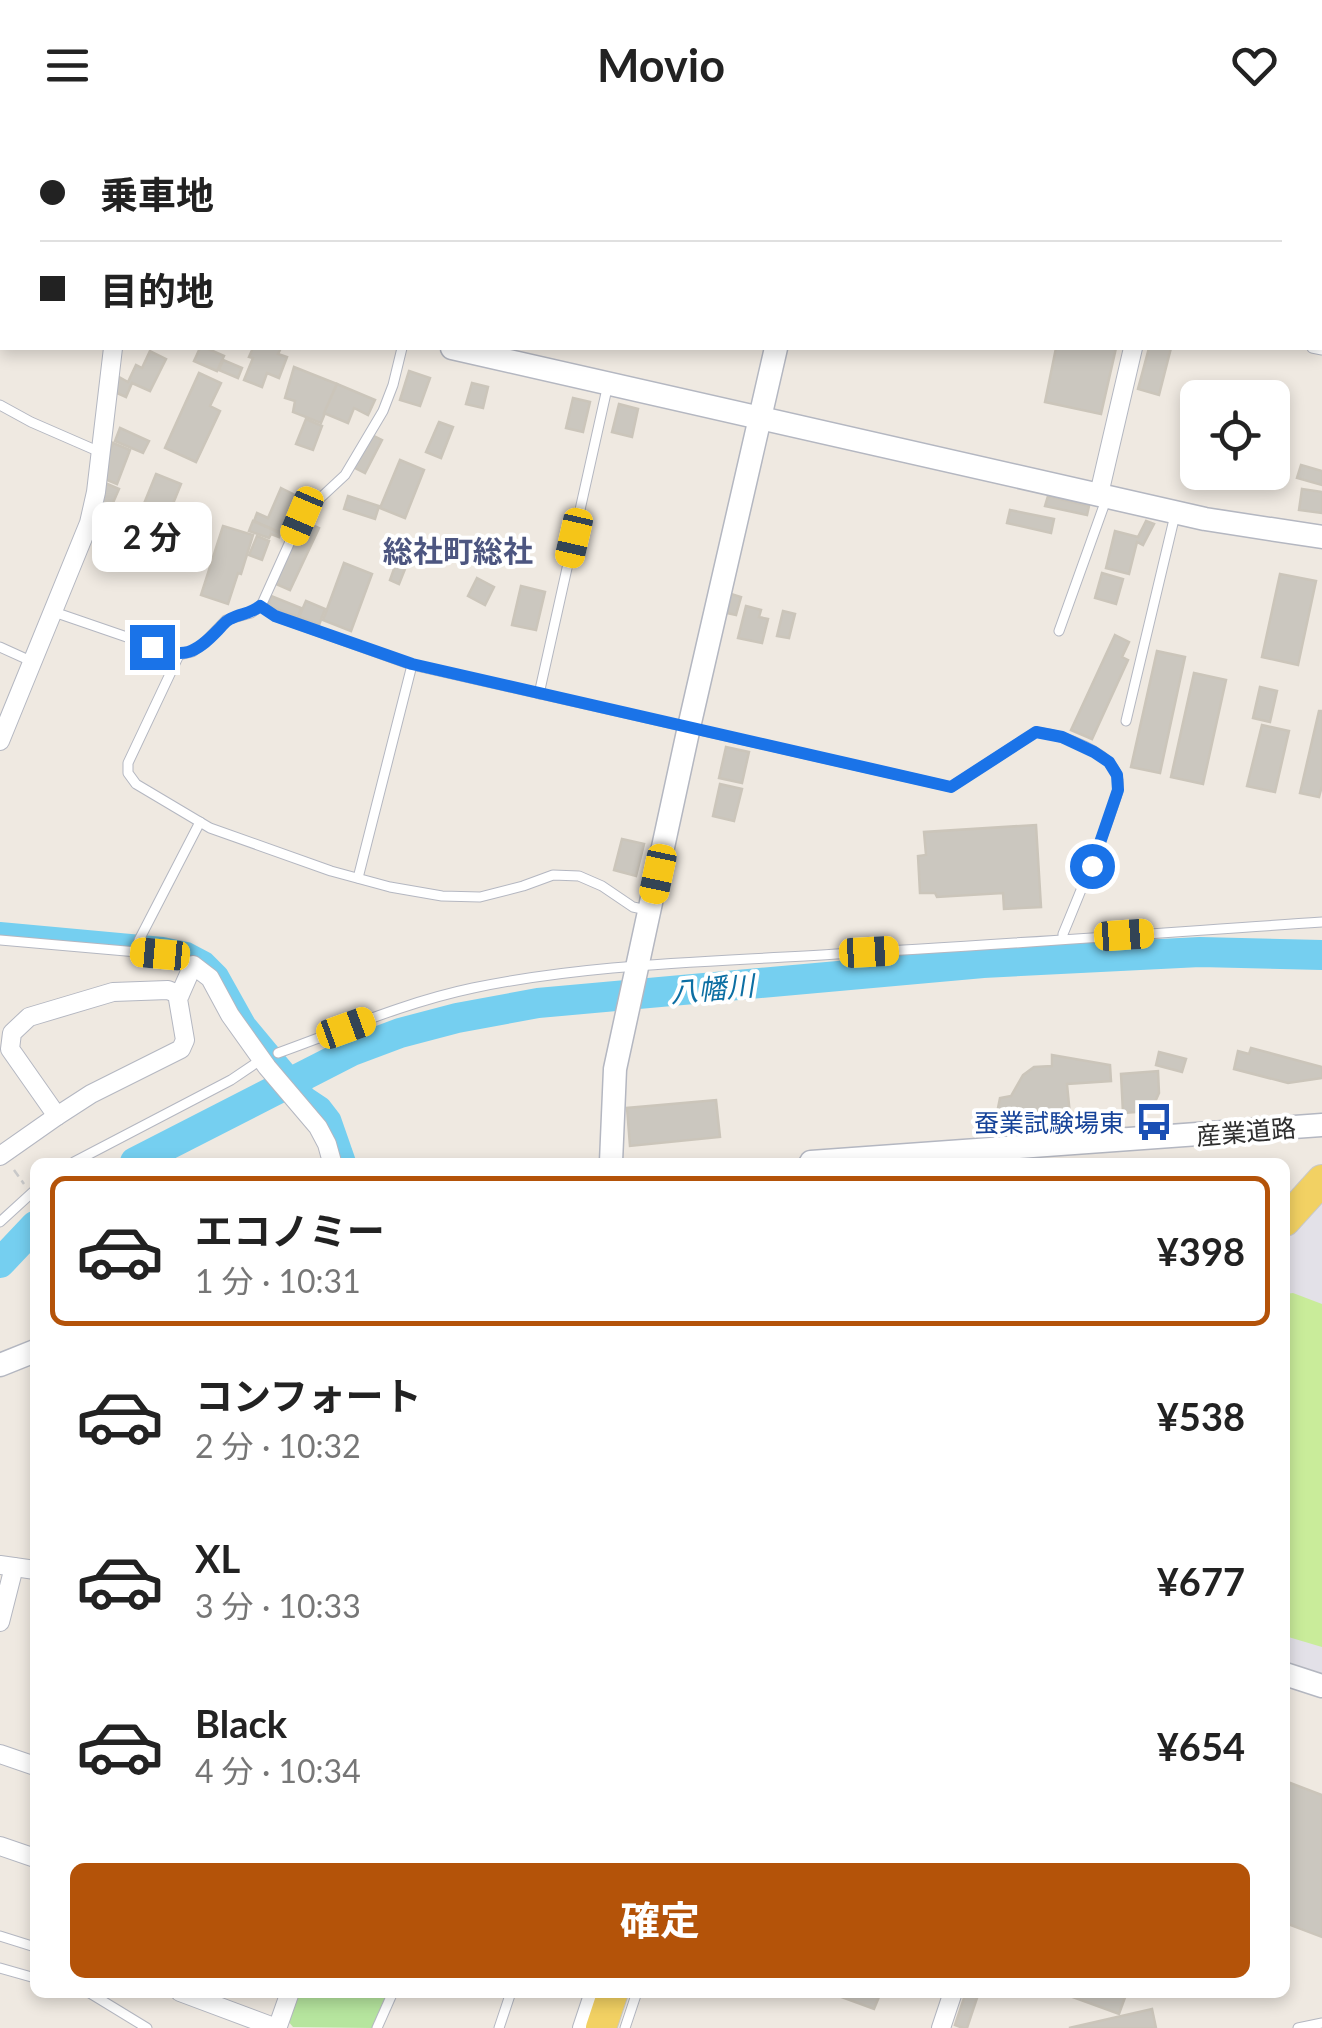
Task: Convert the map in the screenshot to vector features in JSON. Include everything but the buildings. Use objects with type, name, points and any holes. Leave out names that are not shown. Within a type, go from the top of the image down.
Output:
[{"type":"main road","points":[[1290,1215],[1322,1180]]},
{"type":"main road","points":[[601,2028],[611,1998]]},
{"type":"street","points":[[0,741],[89,523],[113,350]]},
{"type":"street","points":[[461,350],[1176,512],[1322,537]]},
{"type":"street","points":[[611,1158],[614,1079],[776,350]]},
{"type":"street","points":[[1103,495],[1133,350]]},
{"type":"street","points":[[2,1155],[91,1094],[178,1052],[185,1040],[178,1004],[193,964],[210,978],[230,1015],[318,1127],[331,1158]]},
{"type":"street","points":[[57,1116],[10,1048],[12,1033],[28,1018],[102,994],[168,990],[180,994]]},
{"type":"street","name":"産業道路","points":[[866,1158],[1322,1125]]},
{"type":"street","points":[[0,1364],[30,1352]]},
{"type":"street","points":[[0,1622],[7,1566]]},
{"type":"street","points":[[1290,1676],[1322,1686]]},
{"type":"street","points":[[0,1754],[30,1764]]},
{"type":"street","points":[[0,1846],[30,1856]]},
{"type":"street","points":[[205,1998],[280,2027],[288,1998]]},
{"type":"street","points":[[582,2028],[592,1998]]},
{"type":"street","points":[[940,2028],[951,1998]]},
{"type":"lane","points":[[54,612],[179,655],[204,644],[226,620],[251,614],[260,606],[302,516],[345,476],[373,428],[388,398],[401,350]]},
{"type":"lane","points":[[539,694],[608,383]]},
{"type":"lane","points":[[0,405],[46,429],[100,449]]},
{"type":"lane","points":[[1060,630],[1103,495]]},
{"type":"lane","points":[[1126,721],[1176,512]]},
{"type":"lane","points":[[260,606],[275,616],[412,664],[951,787],[1036,732],[1062,737],[1113,766],[1119,786],[1063,939]]},
{"type":"lane","points":[[0,647],[33,662]]},
{"type":"lane","points":[[179,655],[128,763],[128,773],[136,784],[200,822],[358,878],[419,894],[480,897],[553,875],[578,876],[602,886],[633,908],[650,910]]},
{"type":"lane","points":[[358,878],[412,664]]},
{"type":"lane","points":[[138,952],[139,940],[200,822]]},
{"type":"lane","points":[[82,1158],[269,1060],[413,1004],[471,988],[637,969],[1322,922]]},
{"type":"lane","points":[[0,940],[181,957],[193,964]]},
{"type":"lane","points":[[0,1222],[30,1195]]},
{"type":"lane","points":[[0,1936],[30,1945]]},
{"type":"lane","points":[[0,1968],[30,1977]]},
{"type":"lane","points":[[98,1998],[148,2028]]},
{"type":"lane","points":[[377,2028],[390,1998]]},
{"type":"lane","points":[[499,2028],[509,1998]]},
{"type":"lane","points":[[625,2028],[635,1998]]},
{"type":"lane","points":[[1298,2028],[1322,2023]]},
{"type":"path","points":[[2,1155],[30,1188]]},
{"type":"shaded area","points":[[1322,1201],[1322,1673],[1290,1663],[1290,1236]]},
{"type":"green space","points":[[1290,1293],[1322,1304],[1322,1647],[1290,1637]]},
{"type":"green space","points":[[296,1998],[385,1998],[372,2028],[293,2027],[288,2021]]},
{"type":"waterway","points":[[0,931],[163,946],[187,951],[206,961],[219,974],[247,1024],[307,1096],[332,1119],[346,1158]]},
{"type":"waterway","name":"八幡川","points":[[143,1158],[352,1051],[457,1018],[538,1003],[983,963],[1200,952],[1322,955]]},
{"type":"waterway","name":"八幡川","points":[[0,1263],[30,1231]]},
{"type":"place","name":"蚕業試験場東","points":[[1154,1122]]},
{"type":"district","name":"総社町総社","points":[[458,550]]},
{"type":"route","points":[[152,647],[179,655],[192,652],[226,620],[251,614],[260,606],[275,616],[412,664],[951,787],[1036,732],[1062,737],[1104,757],[1119,781],[1092,866]]}]
